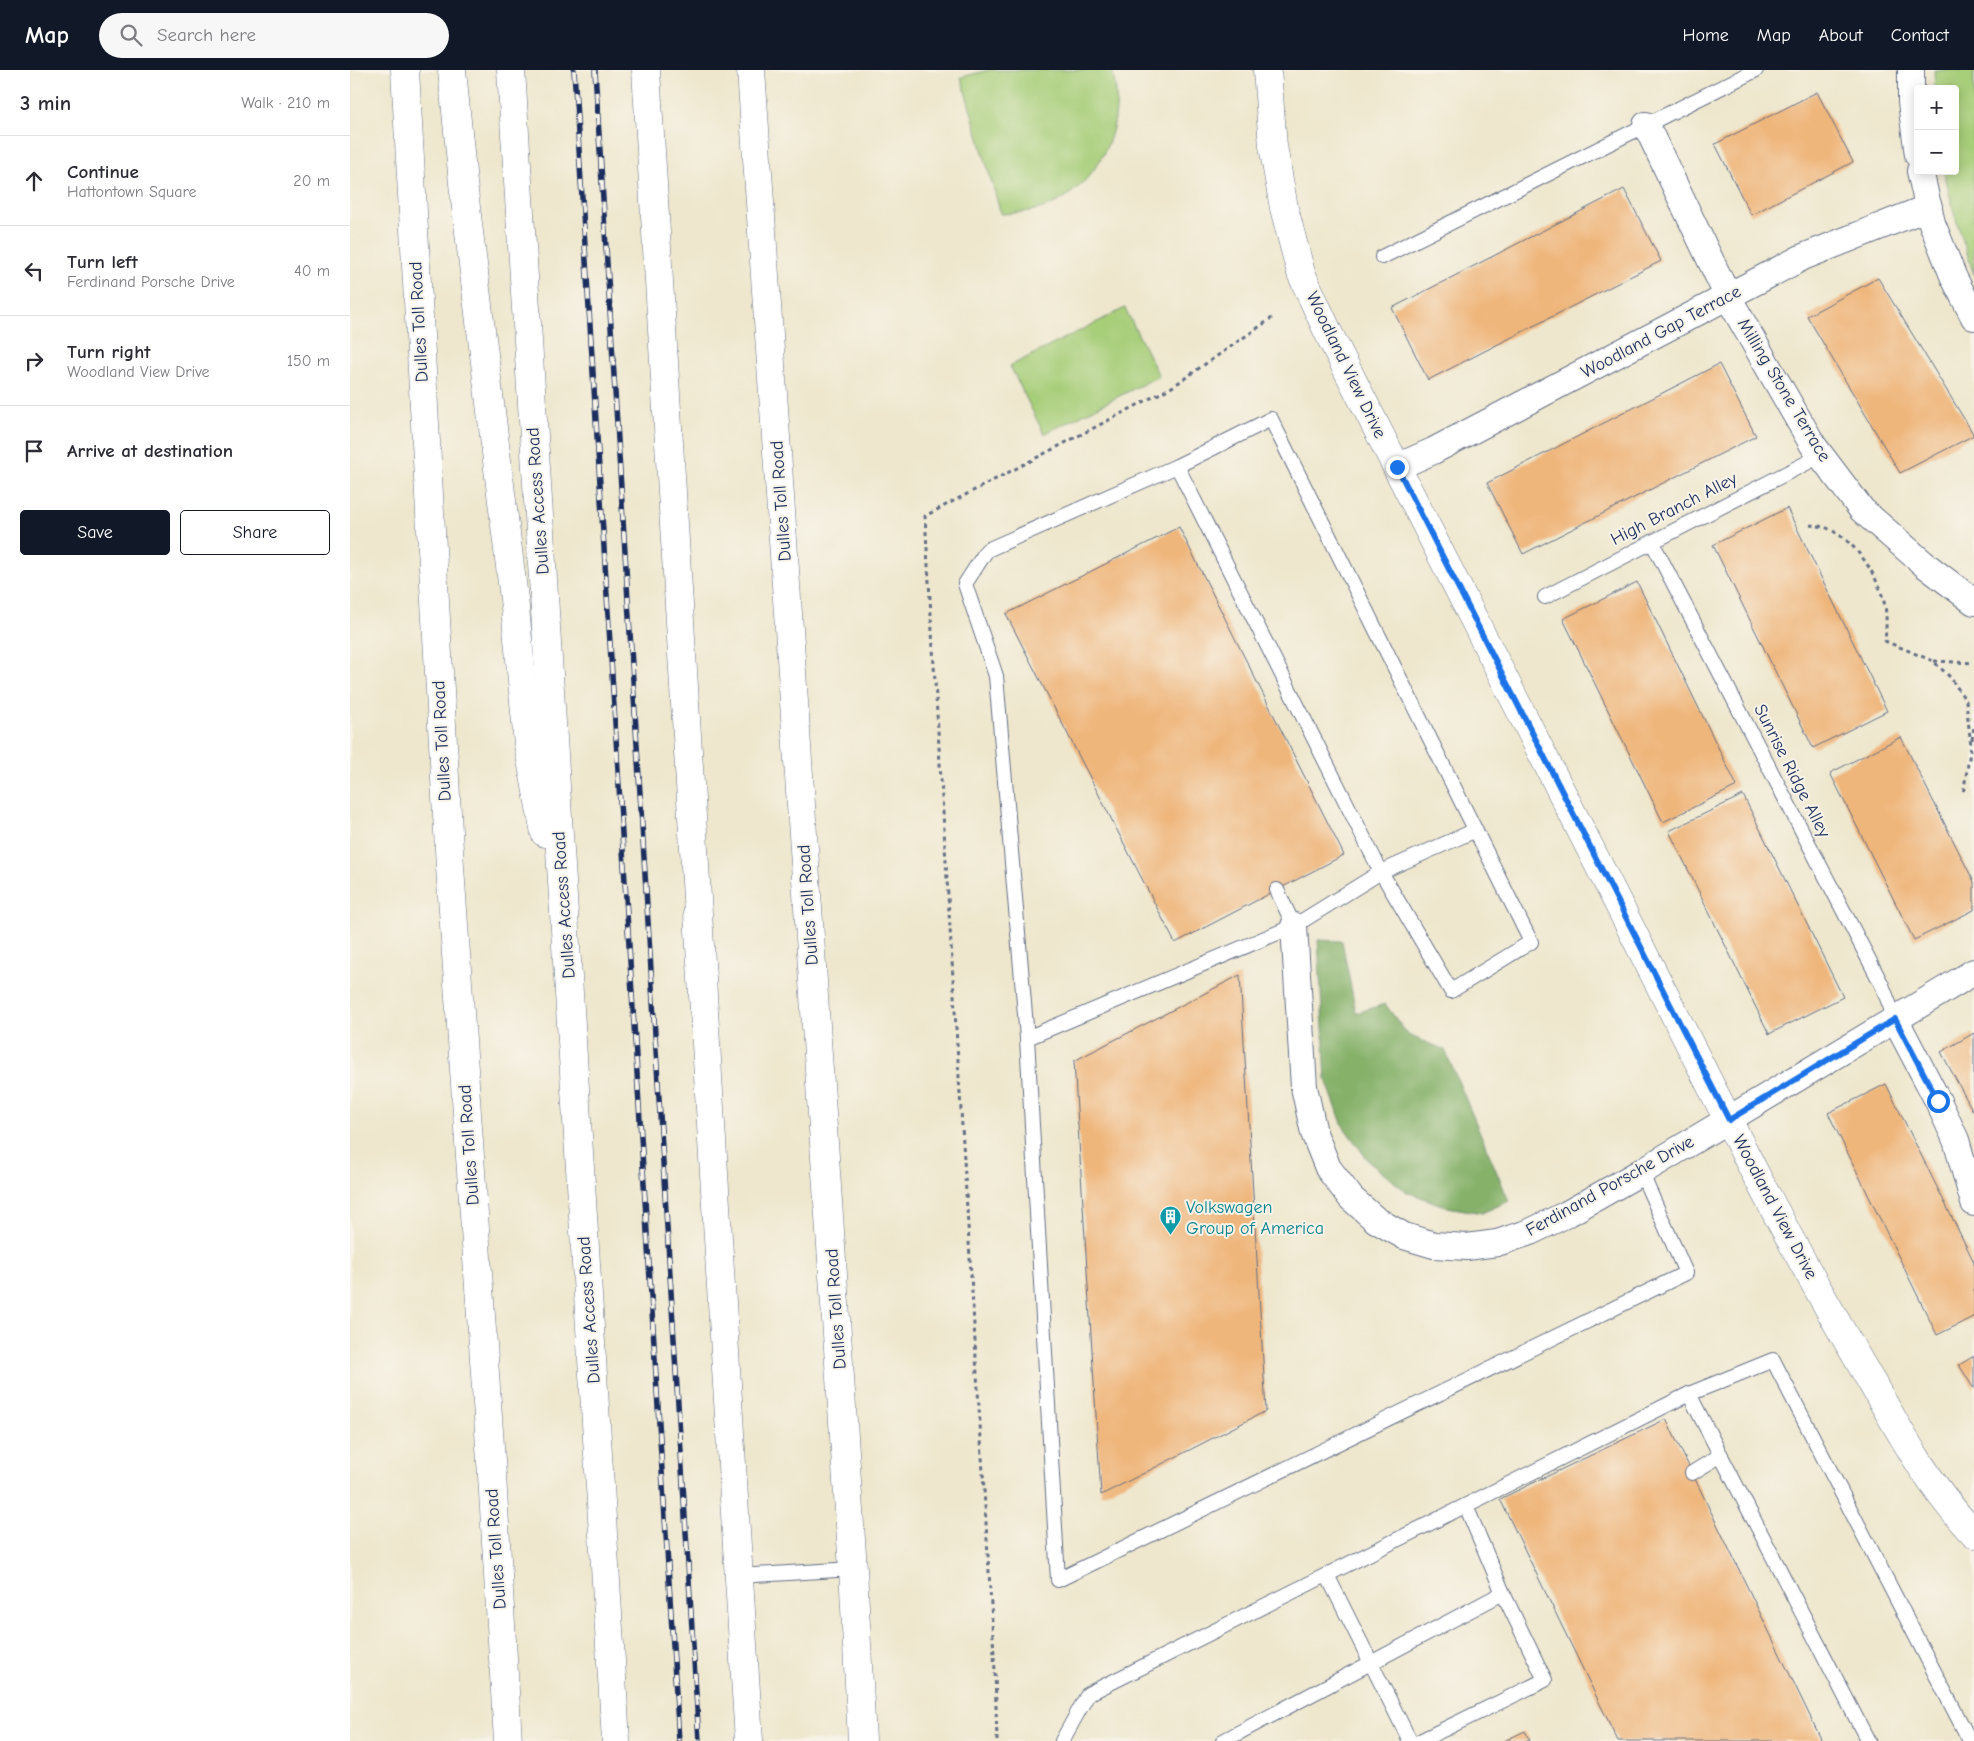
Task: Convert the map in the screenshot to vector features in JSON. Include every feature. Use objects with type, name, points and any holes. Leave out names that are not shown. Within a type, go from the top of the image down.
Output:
[{"type":"main road","name":"Dulles Toll Road","points":[[405,70],[450,868],[508,1741]]},
{"type":"main road","points":[[452,70],[464,192],[515,607],[528,744],[567,949]]},
{"type":"main road","name":"Dulles Access Road","points":[[511,70],[616,1741]]},
{"type":"main road","points":[[646,70],[749,1741]]},
{"type":"main road","name":"Dulles Toll Road","points":[[751,70],[853,1569],[862,1741]]},
{"type":"main road","name":"Woodland View Drive","points":[[1267,70],[1273,146],[1284,208],[1301,273],[1328,332],[1729,1120],[1754,1174],[1903,1437],[1940,1494],[1974,1534]]},
{"type":"street","points":[[1911,70],[1911,102],[1915,130]]},
{"type":"street","name":"Milling Stone Terrace","points":[[1646,125],[1728,297],[1767,368],[1813,444],[1862,510],[1924,564],[1974,602]]},
{"type":"street","points":[[1921,175],[1932,223],[1954,278],[1974,317]]},
{"type":"street","name":"Woodland Gap Terrace","points":[[1397,467],[1433,451],[1804,258],[1929,207]]},
{"type":"street","name":"Ferdinand Porsche Drive","points":[[1294,926],[1304,1087],[1314,1133],[1328,1168],[1350,1198],[1376,1220],[1404,1236],[1434,1245],[1467,1247],[1497,1243],[1537,1228],[1641,1172],[1974,972]]},
{"type":"street","points":[[1895,1019],[1956,1140],[1974,1203]]},
{"type":"lane","points":[[1382,257],[1756,70]]},
{"type":"lane","points":[[1177,466],[1381,872],[1451,991],[1531,942],[1271,419],[1177,466],[987,550],[965,584],[996,676],[1027,1038],[1058,1580],[1686,1273],[1641,1172]]},
{"type":"lane","name":"High Branch Alley","points":[[1545,597],[1822,455]]},
{"type":"lane","name":"Sunrise Ridge Alley","points":[[1652,542],[1882,984],[1895,1019]]},
{"type":"lane","points":[[1027,1038],[1294,926],[1381,872],[1476,830]]},
{"type":"lane","points":[[1277,890],[1294,926]]},
{"type":"lane","points":[[1062,1741],[1088,1694],[1689,1394],[1773,1360],[1970,1741]]},
{"type":"lane","points":[[1689,1394],[1868,1741]]},
{"type":"lane","points":[[1692,1473],[1721,1455]]},
{"type":"lane","points":[[1420,1741],[1546,1680],[1503,1593],[1466,1506]]},
{"type":"lane","points":[[739,1576],[853,1569]]},
{"type":"lane","points":[[1327,1575],[1410,1741]]},
{"type":"lane","points":[[1223,1741],[1503,1593]]},
{"type":"path","points":[[1810,525],[1827,528],[1846,538],[1871,570],[1885,606],[1885,641],[1934,661],[1974,663]]},
{"type":"path","points":[[1934,661],[1951,678],[1966,701],[1971,746]]},
{"type":"path","points":[[1963,794],[1974,726]]},
{"type":"path","points":[[995,1671],[997,1741]]},
{"type":"green space","points":[[989,70],[1112,70],[1116,91],[1116,112],[1112,133],[1104,152],[1093,170],[1079,186],[1062,199],[1043,208],[1001,214],[961,77]]},
{"type":"green space","points":[[1934,70],[1974,70],[1974,275],[1954,213],[1945,175],[1959,175],[1959,85],[1935,85]]},
{"type":"green space","points":[[1125,308],[1159,376],[1044,434],[1010,366]]},
{"type":"green space","points":[[1318,940],[1342,941],[1356,1013],[1385,1004],[1408,1035],[1445,1050],[1509,1201],[1482,1213],[1447,1207],[1407,1192],[1370,1163],[1343,1126],[1326,1080]]},
{"type":"building","points":[[1817,92],[1853,162],[1751,215],[1715,144]]},
{"type":"building","points":[[1624,189],[1661,261],[1428,380],[1392,308]]},
{"type":"building","points":[[1878,278],[1974,435],[1900,473],[1807,316]]},
{"type":"building","points":[[1719,364],[1756,436],[1523,554],[1487,483]]},
{"type":"building","points":[[1787,508],[1887,711],[1813,748],[1713,545]]},
{"type":"building","points":[[1179,527],[1344,855],[1175,943],[1006,614]]},
{"type":"building","points":[[1637,582],[1737,786],[1663,822],[1563,619]]},
{"type":"building","points":[[1901,737],[1974,882],[1974,910],[1914,940],[1830,773]]},
{"type":"building","points":[[1743,795],[1843,997],[1769,1034],[1669,831]]},
{"type":"building","name":"Volkswagen Group of America","points":[[1240,975],[1266,1411],[1101,1495],[1074,1061]]},
{"type":"building","points":[[1974,1033],[1974,1113],[1941,1052]]},
{"type":"building","points":[[1886,1084],[1974,1262],[1974,1317],[1937,1335],[1828,1113]]},
{"type":"building","points":[[1974,1356],[1974,1389],[1959,1365]]},
{"type":"building","points":[[1666,1419],[1822,1741],[1618,1741],[1500,1499]]},
{"type":"building","points":[[1525,1731],[1530,1741],[1504,1741]]},
{"type":"railway","points":[[574,70],[679,1741]]},
{"type":"railway","points":[[595,70],[699,1741]]},
{"type":"place","name":"Volkswagen Group of America","points":[[1170,1236]]},
{"type":"route","points":[[1397,467],[1729,1120],[1895,1019],[1938,1101]]}]
